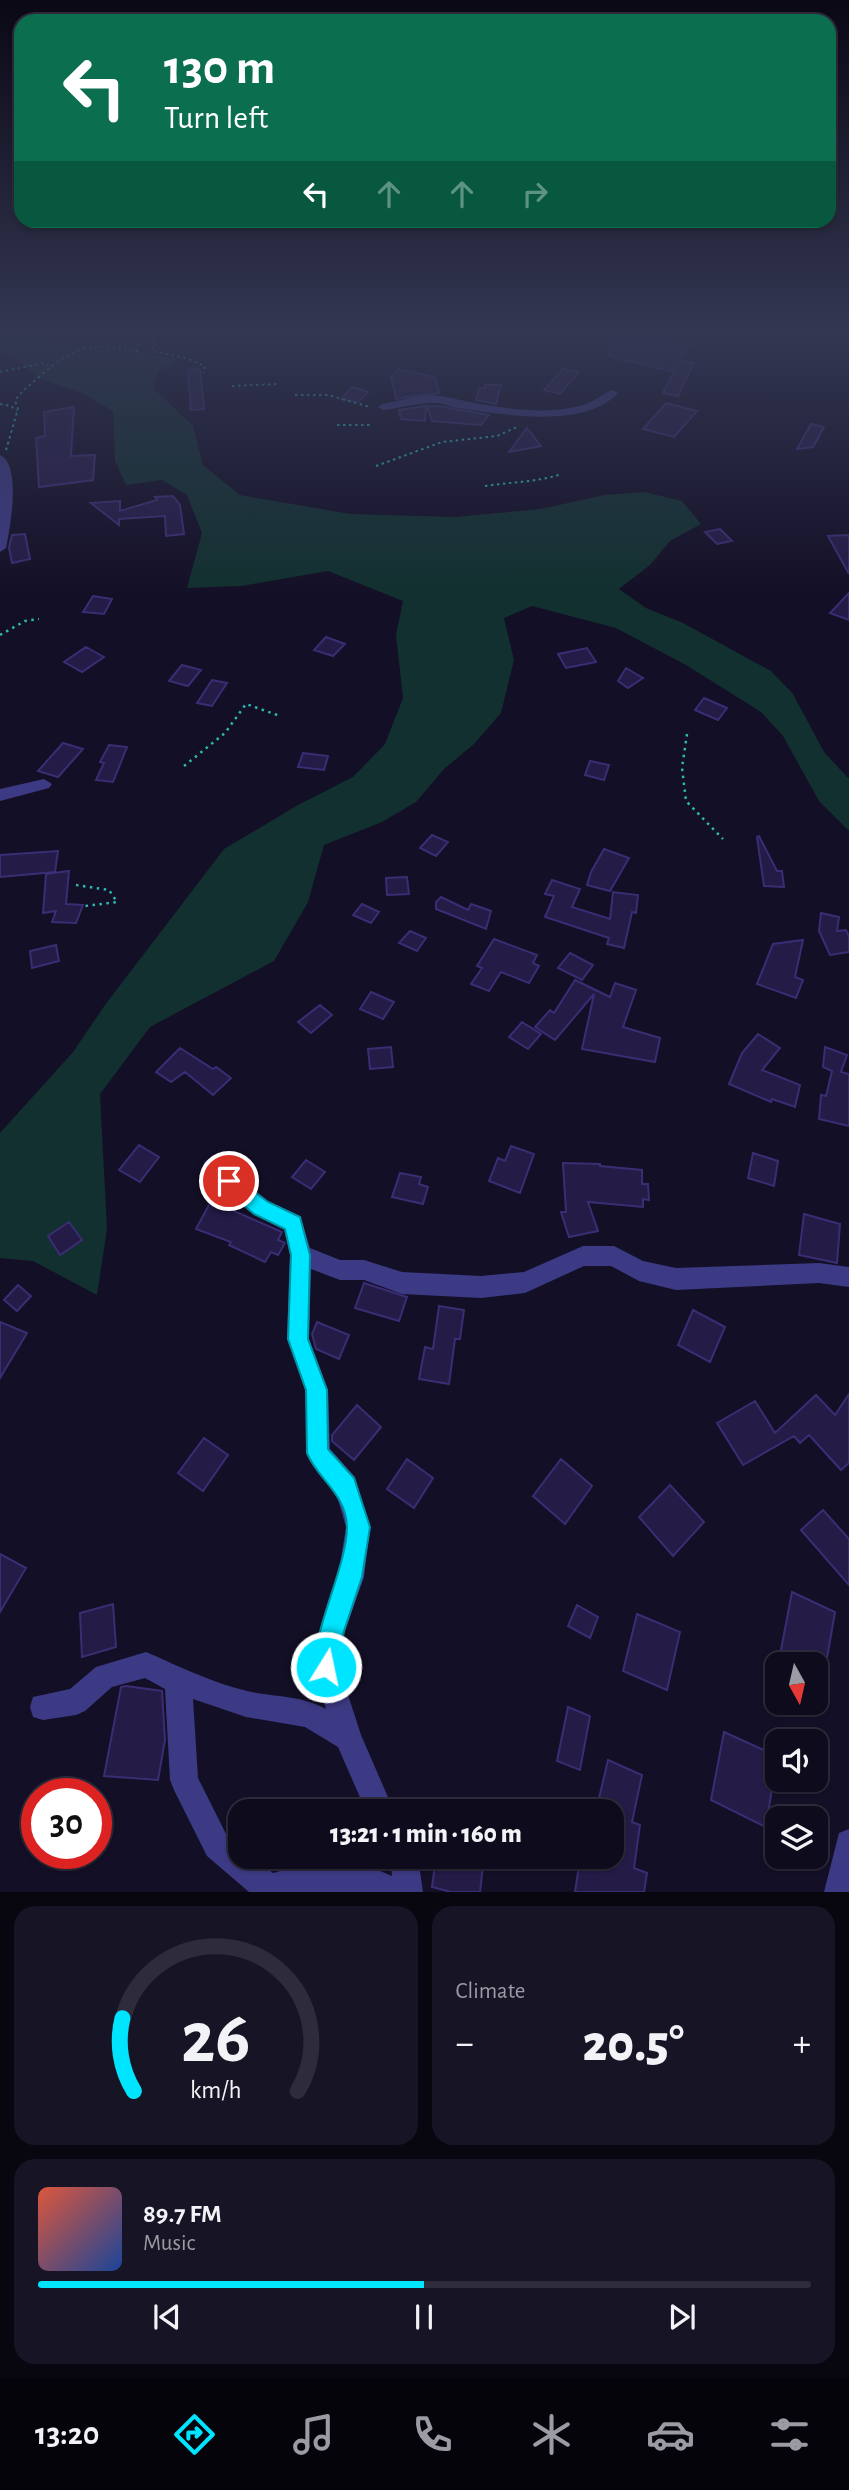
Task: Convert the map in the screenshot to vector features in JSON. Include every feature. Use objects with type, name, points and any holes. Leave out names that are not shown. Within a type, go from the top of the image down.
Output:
[{"type":"street","points":[[0,456],[7,473],[7,516],[0,548]]},
{"type":"street","points":[[0,795],[44,785]]},
{"type":"street","points":[[212,1168],[261,1208],[293,1223],[300,1255],[298,1339],[317,1390],[318,1453],[346,1486],[358,1527],[351,1577],[332,1631],[326,1667],[348,1737],[375,1799]]},
{"type":"street","points":[[300,1255],[340,1270],[365,1270],[402,1283],[481,1287],[525,1282],[583,1256],[614,1256],[639,1270],[676,1279],[820,1273],[849,1278]]},
{"type":"street","points":[[43,1707],[76,1702],[105,1676],[146,1665],[178,1681],[246,1704],[309,1714],[348,1737]]},
{"type":"street","points":[[178,1681],[184,1780],[217,1846],[269,1889],[313,1877],[357,1875],[394,1892]]},
{"type":"street","points":[[838,1892],[849,1843]]},
{"type":"street","points":[[405,1869],[408,1892]]},
{"type":"path","points":[[0,456],[6,451],[16,419]]},
{"type":"path","points":[[337,425],[373,425]]},
{"type":"path","points":[[376,466],[442,442],[497,436],[519,426]]},
{"type":"path","points":[[485,486],[525,479],[544,480],[562,474]]},
{"type":"path","points":[[0,635],[25,621],[39,619]]},
{"type":"path","points":[[184,766],[225,733],[246,704],[280,716]]},
{"type":"path","points":[[687,734],[682,768],[686,801],[723,839]]},
{"type":"path","points":[[76,886],[109,890],[117,902],[85,906]]},
{"type":"green space","points":[[113,419],[186,419],[193,426],[203,465],[240,495],[350,514],[455,517],[541,509],[604,495],[644,492],[682,501],[701,524],[670,541],[650,565],[619,589],[646,608],[683,623],[771,671],[793,694],[824,752],[849,779],[849,831],[819,801],[783,736],[761,712],[686,665],[616,628],[532,606],[504,618],[514,660],[501,713],[474,744],[444,769],[416,802],[382,822],[324,845],[308,902],[274,961],[150,1027],[100,1094],[107,1229],[97,1295],[33,1261],[0,1258],[0,1133],[73,1052],[105,1005],[224,849],[298,805],[353,777],[385,744],[403,698],[396,635],[403,601],[328,571],[241,586],[187,588],[202,533],[187,495],[162,480],[126,485],[115,461]]},
{"type":"building","points":[[44,419],[73,419],[71,456],[95,455],[93,480],[39,487],[36,438],[45,436]]},
{"type":"building","points":[[431,419],[486,419],[481,425]]},
{"type":"building","points":[[652,419],[690,419],[674,437],[643,429]]},
{"type":"building","points":[[811,424],[824,427],[813,447],[797,449]]},
{"type":"building","points":[[527,428],[541,446],[509,452]]},
{"type":"building","points":[[173,496],[180,505],[184,534],[166,536],[165,516],[119,519],[119,525],[91,503],[120,501],[120,511],[157,500],[155,497]]},
{"type":"building","points":[[720,529],[732,541],[717,544],[705,532]]},
{"type":"building","points":[[25,534],[30,559],[12,563],[9,548],[12,535]]},
{"type":"building","points":[[849,535],[849,574],[828,536]]},
{"type":"building","points":[[849,593],[849,620],[830,613]]},
{"type":"building","points":[[93,596],[112,599],[104,614],[83,612]]},
{"type":"building","points":[[326,637],[345,644],[333,656],[314,650]]},
{"type":"building","points":[[86,647],[104,657],[82,672],[64,662]]},
{"type":"building","points":[[587,648],[596,662],[566,668],[558,654]]},
{"type":"building","points":[[182,665],[201,670],[188,686],[169,681]]},
{"type":"building","points":[[626,668],[643,678],[628,688],[618,681]]},
{"type":"building","points":[[212,680],[227,683],[212,706],[197,703]]},
{"type":"building","points":[[704,698],[727,708],[718,720],[695,710]]},
{"type":"building","points":[[63,743],[83,749],[58,777],[38,771]]},
{"type":"building","points":[[109,745],[127,747],[113,782],[96,780],[104,763],[100,762]]},
{"type":"building","points":[[303,753],[328,756],[324,770],[298,767]]},
{"type":"building","points":[[590,761],[609,765],[604,780],[585,775]]},
{"type":"building","points":[[432,835],[448,842],[436,856],[420,848]]},
{"type":"building","points":[[759,836],[777,871],[782,871],[784,887],[764,886]]},
{"type":"building","points":[[604,849],[629,858],[610,891],[587,885]]},
{"type":"building","points":[[58,851],[55,872],[0,877],[0,855]]},
{"type":"building","points":[[69,871],[66,904],[83,905],[76,923],[52,922],[56,911],[43,913],[46,874]]},
{"type":"building","points":[[407,877],[409,894],[387,895],[386,878]]},
{"type":"building","points":[[552,880],[580,889],[572,907],[610,919],[613,892],[638,895],[636,913],[632,912],[624,948],[607,944],[609,938],[545,917],[554,896],[545,894]]},
{"type":"building","points":[[441,897],[468,910],[471,904],[491,911],[486,929],[436,909],[436,902]]},
{"type":"building","points":[[362,904],[379,912],[371,923],[353,915]]},
{"type":"building","points":[[821,913],[839,917],[837,931],[846,930],[849,936],[849,952],[830,955],[819,931]]},
{"type":"building","points":[[410,931],[426,938],[417,951],[399,943]]},
{"type":"building","points":[[494,939],[537,955],[533,963],[539,966],[529,983],[501,972],[489,991],[471,984],[482,968],[477,966]]},
{"type":"building","points":[[803,940],[795,977],[803,980],[796,998],[757,984],[773,944]]},
{"type":"building","points":[[56,945],[59,961],[32,968],[30,951]]},
{"type":"building","points":[[570,953],[593,965],[582,980],[558,968]]},
{"type":"building","points":[[575,980],[610,997],[615,983],[636,990],[623,1027],[660,1038],[655,1062],[582,1049],[594,994],[555,1040],[535,1027],[550,1010],[554,1013]]},
{"type":"building","points":[[371,992],[394,1002],[383,1019],[360,1009]]},
{"type":"building","points":[[320,1005],[332,1015],[311,1033],[298,1022]]},
{"type":"building","points":[[522,1022],[541,1034],[528,1049],[509,1037]]},
{"type":"building","points":[[758,1034],[780,1048],[762,1070],[800,1085],[795,1107],[772,1099],[771,1102],[729,1084],[742,1053]]},
{"type":"building","points":[[391,1047],[393,1067],[370,1069],[368,1049]]},
{"type":"building","points":[[825,1047],[847,1055],[841,1072],[849,1074],[849,1126],[819,1119],[821,1095],[826,1096],[832,1071],[823,1067]]},
{"type":"building","points":[[180,1048],[231,1078],[213,1095],[185,1072],[171,1082],[156,1072]]},
{"type":"building","points":[[139,1145],[159,1157],[140,1182],[119,1170]]},
{"type":"building","points":[[511,1146],[534,1154],[520,1193],[489,1181],[498,1158],[505,1161]]},
{"type":"building","points":[[753,1153],[778,1161],[774,1186],[748,1178]]},
{"type":"building","points":[[306,1160],[325,1172],[311,1189],[292,1177]]},
{"type":"building","points":[[563,1163],[600,1164],[642,1170],[642,1184],[648,1184],[649,1200],[643,1199],[643,1207],[588,1202],[598,1231],[569,1237],[561,1212],[566,1212]]},
{"type":"building","points":[[400,1173],[421,1177],[419,1184],[428,1187],[423,1204],[392,1197]]},
{"type":"building","points":[[211,1201],[282,1232],[278,1240],[285,1243],[278,1255],[271,1252],[265,1262],[229,1245],[231,1242],[196,1229]]},
{"type":"building","points":[[804,1214],[840,1224],[837,1263],[799,1255]]},
{"type":"building","points":[[69,1222],[82,1240],[60,1255],[48,1236]]},
{"type":"building","points":[[364,1283],[407,1297],[399,1321],[355,1308]]},
{"type":"building","points":[[18,1285],[31,1296],[17,1311],[4,1300]]},
{"type":"building","points":[[439,1306],[464,1310],[460,1339],[455,1339],[449,1384],[419,1379],[425,1347],[433,1349]]},
{"type":"building","points":[[693,1310],[725,1327],[710,1362],[678,1345]]},
{"type":"building","points":[[0,1322],[27,1333],[0,1378]]},
{"type":"building","points":[[317,1322],[349,1335],[339,1359],[316,1349],[312,1334]]},
{"type":"building","points":[[849,1394],[849,1463],[841,1470],[809,1435],[800,1443],[794,1436],[743,1465],[717,1423],[755,1401],[775,1433],[816,1395],[835,1415]]},
{"type":"building","points":[[357,1405],[381,1427],[354,1460],[332,1441],[332,1435]]},
{"type":"building","points":[[204,1438],[228,1455],[203,1491],[178,1473]]},
{"type":"building","points":[[407,1459],[433,1478],[414,1508],[387,1489]]},
{"type":"building","points":[[561,1459],[592,1486],[565,1524],[533,1496]]},
{"type":"building","points":[[670,1485],[704,1522],[673,1556],[639,1517]]},
{"type":"building","points":[[823,1510],[849,1539],[849,1585],[801,1530]]},
{"type":"building","points":[[0,1554],[26,1568],[0,1612]]},
{"type":"building","points":[[792,1592],[835,1612],[828,1653],[781,1650]]},
{"type":"building","points":[[113,1604],[116,1647],[82,1657],[80,1613]]},
{"type":"building","points":[[577,1605],[598,1617],[590,1638],[568,1626]]},
{"type":"building","points":[[637,1614],[680,1632],[667,1690],[623,1671]]},
{"type":"building","points":[[121,1687],[162,1691],[165,1740],[158,1780],[104,1776]]},
{"type":"building","points":[[568,1707],[590,1716],[580,1770],[557,1761]]},
{"type":"building","points":[[724,1732],[765,1751],[765,1792],[771,1792],[769,1806],[765,1806],[765,1827],[711,1800]]},
{"type":"building","points":[[608,1760],[642,1775],[632,1822],[640,1825],[634,1868],[647,1873],[644,1892],[575,1892],[578,1869],[624,1869],[624,1799],[599,1799]]},
{"type":"building","points":[[434,1869],[483,1869],[480,1892],[451,1892],[432,1887]]},
{"type":"route","points":[[229,1181],[261,1208],[293,1223],[300,1255],[298,1339],[317,1390],[318,1453],[346,1486],[358,1527],[351,1577],[332,1631],[326,1667]]}]
